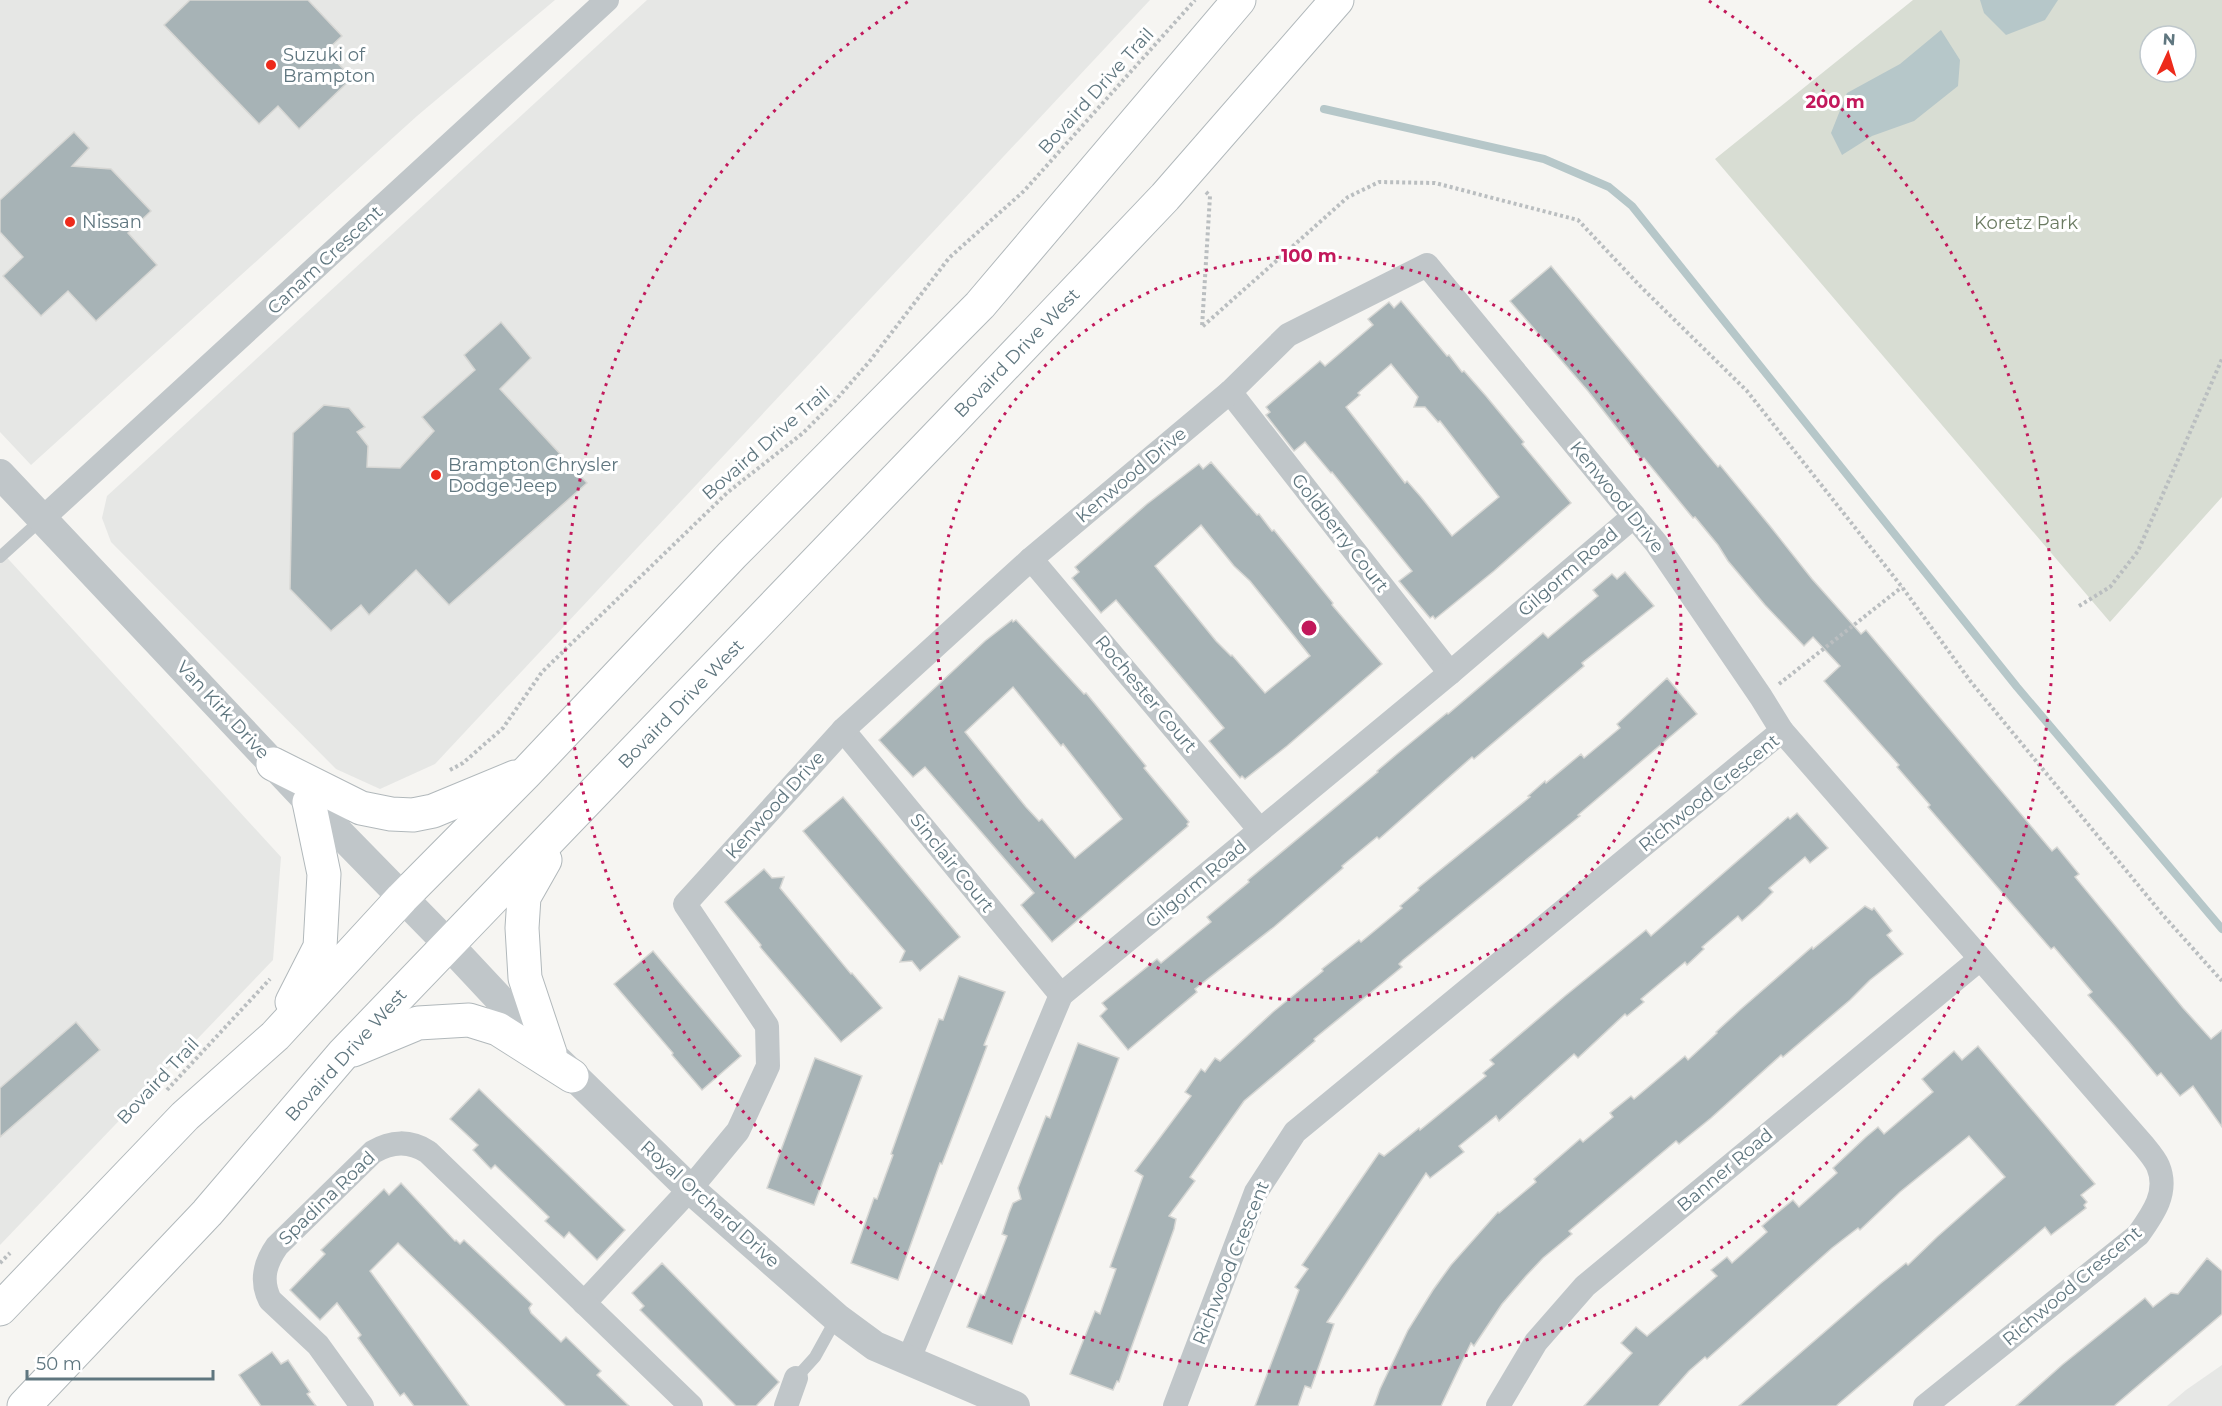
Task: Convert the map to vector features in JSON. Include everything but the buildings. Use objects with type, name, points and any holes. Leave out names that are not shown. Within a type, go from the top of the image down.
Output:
[{"type":"main road","points":[[0,1309],[185,1116],[275,1036],[402,898],[525,774],[732,555],[980,305],[1239,0]]},
{"type":"main road","name":"Bovaird Drive West","points":[[24,1406],[207,1213],[343,1054],[1186,175],[1336,0]]},
{"type":"main road","points":[[273,764],[361,808],[413,815],[433,811],[525,774]]},
{"type":"main road","points":[[275,1036],[320,947],[324,874],[309,802]]},
{"type":"main road","points":[[550,1053],[525,978],[522,928],[524,897],[568,821]]},
{"type":"main road","points":[[343,1054],[418,1023],[469,1020],[498,1029],[572,1076]]},
{"type":"street","name":"Canam Crescent","points":[[42,519],[607,0]]},
{"type":"street","name":"Kenwood Drive","points":[[690,1189],[738,1131],[768,1066],[767,1026],[686,904],[843,730],[1031,559],[1230,392],[1288,335],[1427,265],[1656,543],[1782,731]]},
{"type":"street","name":"Goldberry Court","points":[[1230,392],[1450,673]]},
{"type":"street","name":"Van Kirk Drive","points":[[0,474],[309,802],[448,944]]},
{"type":"street","name":"Gilgorm Road","points":[[908,1361],[1061,995],[1450,673],[1634,516]]},
{"type":"street","name":"Rochester Court","points":[[1031,559],[1260,830]]},
{"type":"street","name":"Sinclair Court","points":[[843,730],[1061,995]]},
{"type":"street","name":"Richwood Crescent","points":[[1175,1406],[1256,1192],[1295,1132],[1782,731],[2144,1146],[2158,1166],[2162,1191],[2153,1215],[2138,1235],[1925,1406]]},
{"type":"street","name":"Royal Orchard Drive","points":[[448,944],[572,1076],[690,1189],[837,1317],[875,1346],[1015,1406]]},
{"type":"street","name":"Banner Road","points":[[1498,1406],[1536,1341],[1585,1286],[1980,959]]},
{"type":"street","name":"Spadina Road","points":[[362,1406],[318,1346],[270,1300],[265,1291],[264,1277],[269,1256],[277,1246],[364,1159],[382,1146],[395,1143],[408,1143],[428,1152],[691,1406]]},
{"type":"street","points":[[584,1303],[690,1189]]},
{"type":"street","points":[[786,1406],[796,1378]]},
{"type":"lane","points":[[0,557],[42,519]]},
{"type":"lane","points":[[796,1378],[815,1357],[837,1317]]},
{"type":"path","name":"Bovaird Drive Trail","points":[[447,772],[463,763],[503,728],[542,672],[728,492],[803,433],[835,401],[869,362],[949,258],[1024,191],[1195,0]]},
{"type":"path","points":[[1186,175],[1210,196],[1202,327],[1348,197],[1378,182],[1435,183],[1578,220],[1641,287],[1747,391],[1902,587],[1971,681],[2162,914],[2222,981]]},
{"type":"path","points":[[2079,606],[2110,587],[2138,551],[2222,359]]},
{"type":"path","points":[[1761,698],[1902,587]]},
{"type":"path","name":"Bovaird Trail","points":[[162,1096],[272,977]]},
{"type":"path","points":[[0,1263],[17,1247]]},
{"type":"shaded area","points":[[0,0],[555,0],[417,116],[31,465],[0,432]]},
{"type":"shaded area","points":[[647,0],[1150,0],[435,764],[380,789],[336,769],[111,542],[102,518],[107,496]]},
{"type":"shaded area","points":[[1980,0],[2058,0],[2045,20],[2006,35],[1984,13]]},
{"type":"shaded area","points":[[1941,30],[1960,60],[1958,86],[1914,121],[1872,136],[1842,155],[1831,133],[1847,93],[1900,64]]},
{"type":"shaded area","points":[[0,550],[281,857],[273,960],[0,1245]]},
{"type":"shaded area","points":[[2222,1365],[2222,1406],[2167,1406],[2186,1390]]},
{"type":"green space","name":"Koretz Park","points":[[1913,0],[2222,0],[2222,497],[2110,622],[1715,159]]},
{"type":"waterway","points":[[1324,109],[1544,159],[1609,187],[1632,206],[2017,687],[2222,929]]},
{"type":"place","name":"Suzuki of Brampton","points":[[271,65]]},
{"type":"place","name":"Nissan","points":[[70,222]]},
{"type":"place","name":"Brampton Chrysler Dodge Jeep","points":[[436,475]]}]
